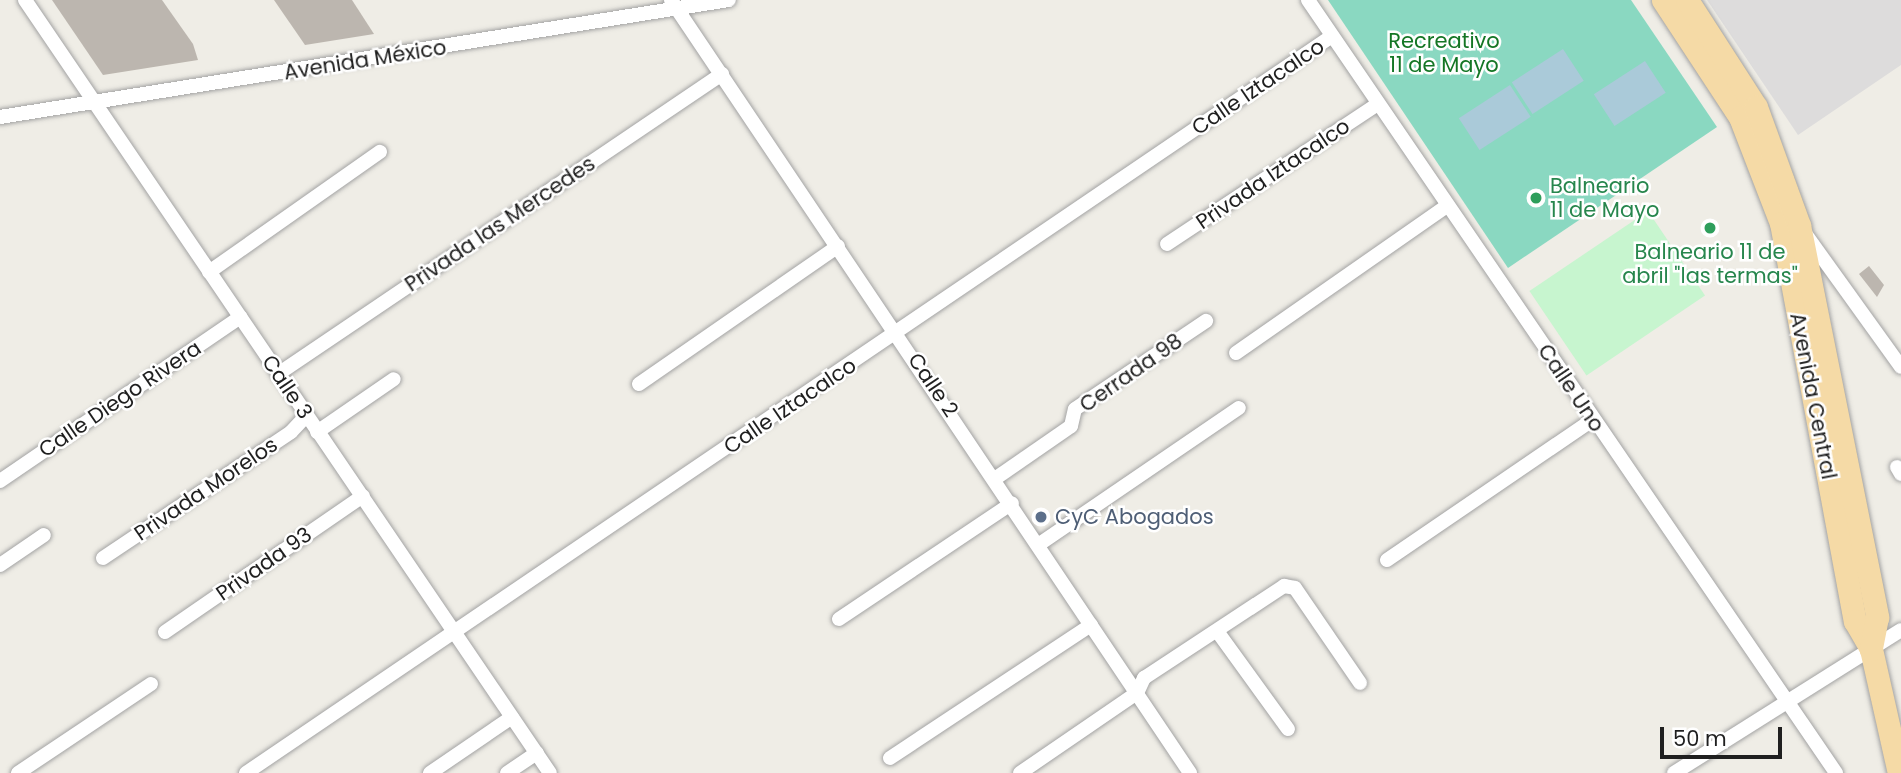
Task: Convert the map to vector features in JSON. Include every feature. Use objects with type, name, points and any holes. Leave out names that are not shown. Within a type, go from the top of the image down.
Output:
[{"type":"main road","name":"Avenida Central","points":[[1663,0],[1740,117],[1781,223],[1855,621],[1871,649],[1899,773]]},
{"type":"main road","name":"Avenida Central","points":[[1687,0],[1756,107],[1799,225],[1877,617],[1871,649]]},
{"type":"street","name":"Calle 3","points":[[25,0],[550,773]]},
{"type":"street","name":"Avenida México","points":[[0,117],[675,5],[729,0]]},
{"type":"street","name":"Calle Uno","points":[[1308,0],[1592,420],[1836,773]]},
{"type":"street","name":"Calle 2","points":[[675,5],[996,478],[1190,773]]},
{"type":"street","name":"Calle Iztacalco","points":[[246,773],[1332,36]]},
{"type":"street","name":"Privada las Mercedes","points":[[278,374],[722,74]]},
{"type":"street","name":"Privada Iztacalco","points":[[1167,244],[1378,104]]},
{"type":"street","points":[[209,272],[380,152]]},
{"type":"street","points":[[1236,353],[1447,206]]},
{"type":"street","points":[[1799,225],[1901,367]]},
{"type":"street","points":[[639,384],[838,246]]},
{"type":"street","name":"Calle Diego Rivera","points":[[0,481],[240,317]]},
{"type":"street","name":"Cerrada 98","points":[[996,478],[1072,426],[1075,409],[1206,321]]},
{"type":"street","points":[[317,432],[394,380]]},
{"type":"street","points":[[1038,545],[1240,408]]},
{"type":"street","name":"Privada Morelos","points":[[103,558],[291,432],[306,416]]},
{"type":"street","points":[[1387,560],[1592,420]]},
{"type":"street","name":"Privada 93","points":[[165,632],[363,496]]},
{"type":"street","points":[[839,619],[1012,503]]},
{"type":"street","points":[[0,565],[44,536]]},
{"type":"street","points":[[1020,773],[1137,693],[1144,678],[1290,585],[1360,682]]},
{"type":"street","points":[[890,758],[1091,625]]},
{"type":"street","points":[[1674,773],[1901,630]]},
{"type":"street","points":[[1217,631],[1288,729]]},
{"type":"street","points":[[18,773],[151,684]]},
{"type":"street","points":[[430,773],[512,717]]},
{"type":"street","points":[[507,773],[537,753]]},
{"type":"shaded area","points":[[1707,0],[1901,0],[1901,65],[1798,135]]},
{"type":"green space","name":"Balneario 11 de Mayo","points":[[1328,0],[1631,0],[1717,127],[1508,268]]},
{"type":"green space","points":[[1648,211],[1705,296],[1586,376],[1529,291]]},
{"type":"water","points":[[1563,49],[1584,81],[1533,114],[1512,82]]},
{"type":"water","points":[[1645,61],[1666,93],[1615,126],[1594,94]]},
{"type":"water","points":[[1510,85],[1531,117],[1480,150],[1459,118]]},
{"type":"building","points":[[52,0],[162,0],[193,44],[198,60],[103,75]]},
{"type":"building","points":[[274,0],[352,0],[374,34],[305,45]]},
{"type":"building","points":[[1869,266],[1884,285],[1877,297],[1859,274]]},
{"type":"place","name":"Balneario 11 de Mayo","points":[[1536,198]]},
{"type":"place","name":"Balneario 11 de abril \"las termas\"","points":[[1710,228]]},
{"type":"place","name":"CyC Abogados","points":[[1041,517]]},
{"type":"park label","name":"Recreativo 11 de Mayo","points":[[1444,53]]}]
